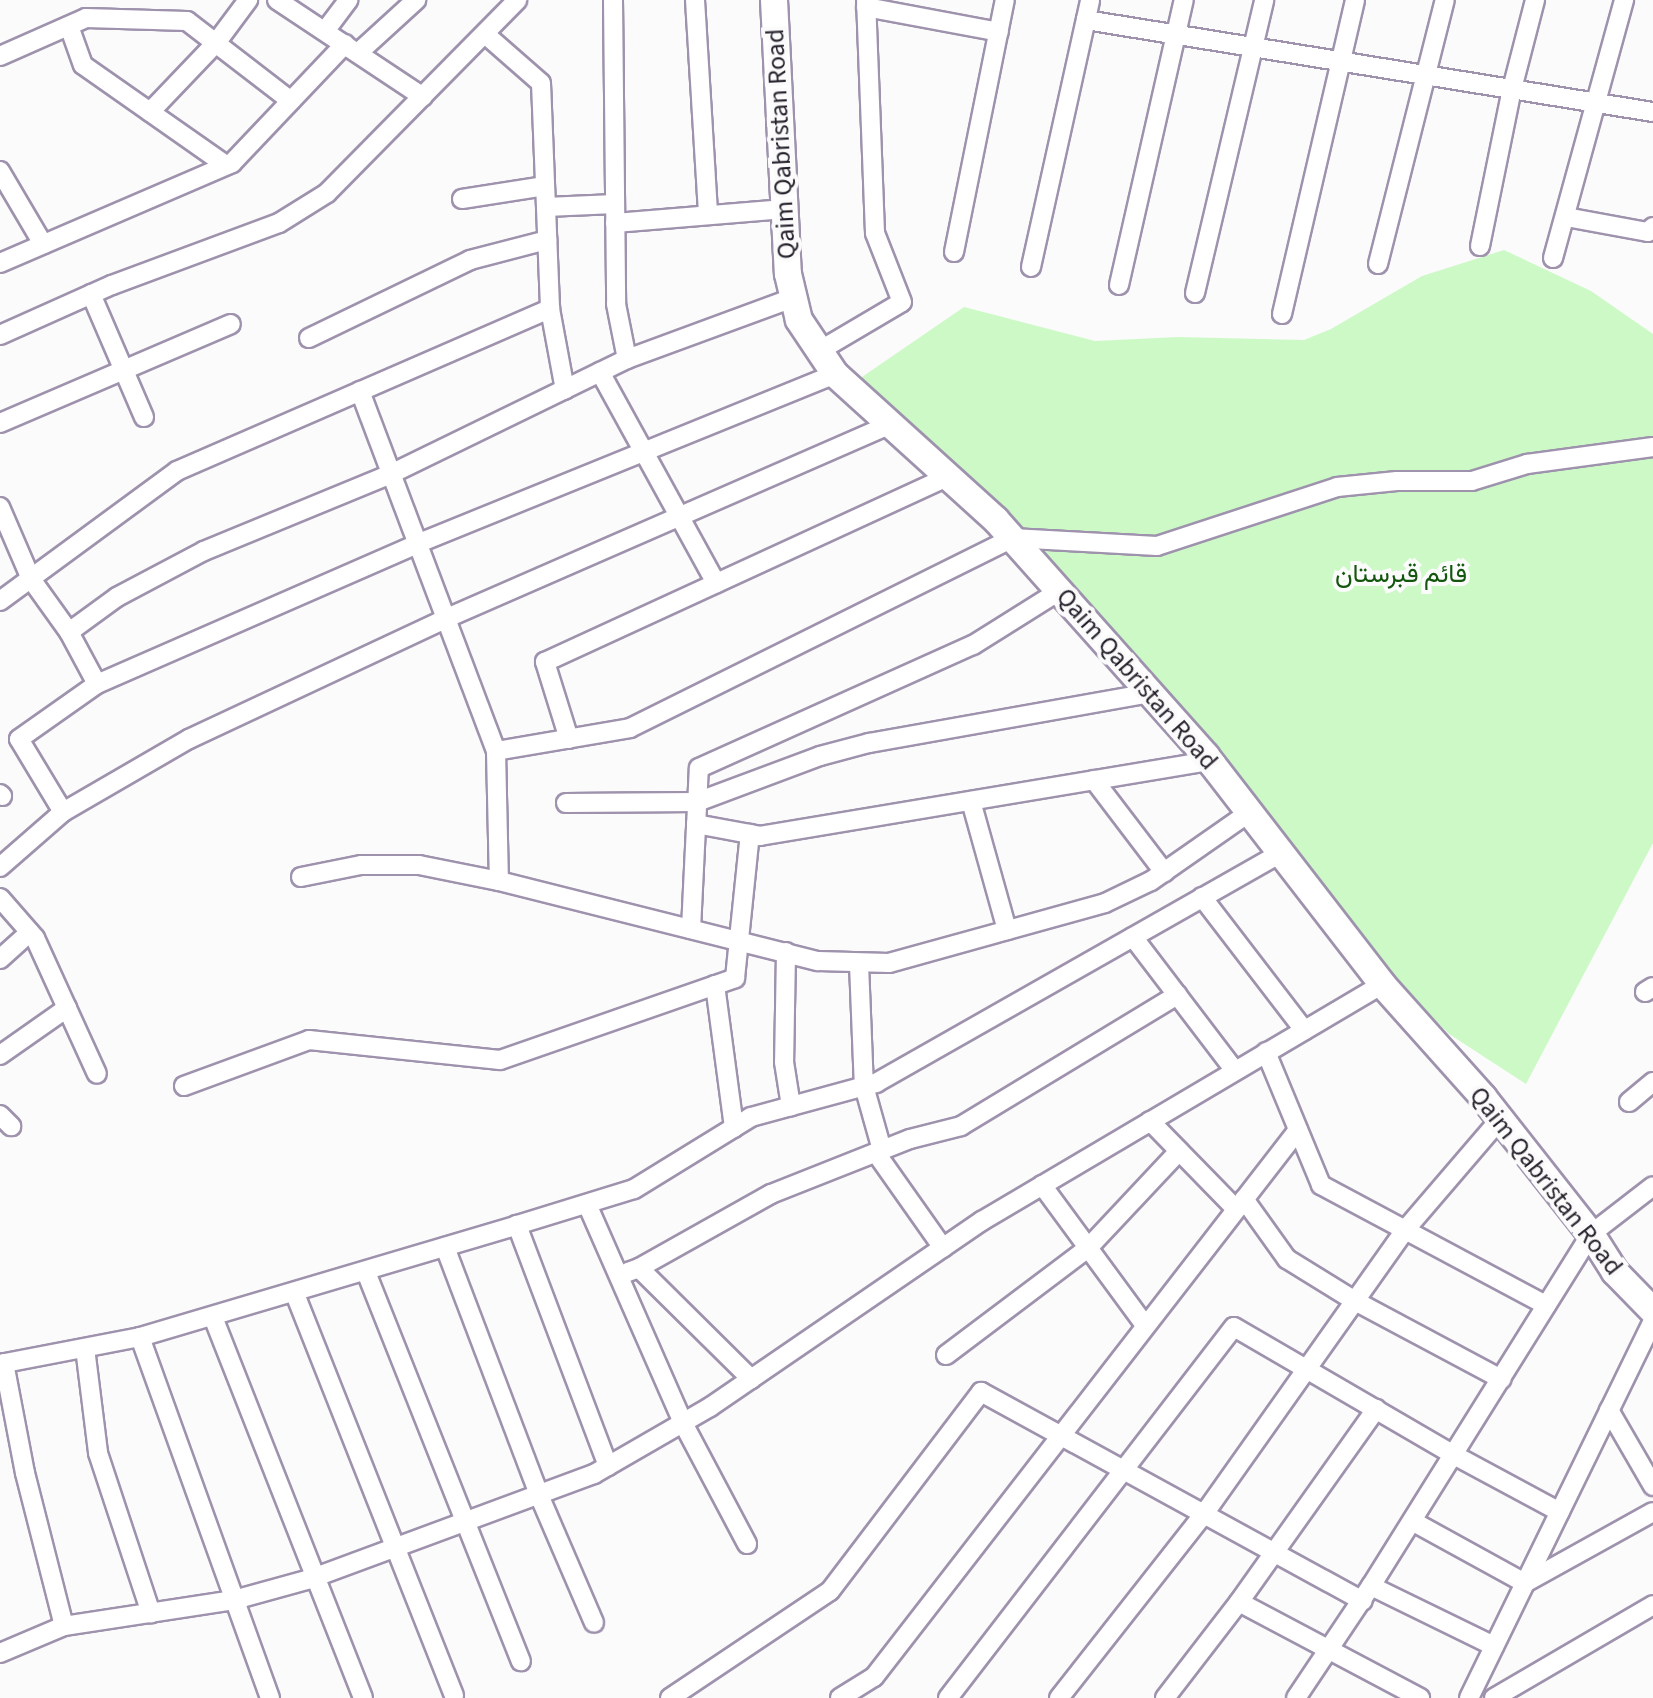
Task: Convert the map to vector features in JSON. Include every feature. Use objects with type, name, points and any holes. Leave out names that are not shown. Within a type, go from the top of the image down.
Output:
[{"type":"street","points":[[150,112],[216,43],[248,0]]},
{"type":"street","points":[[277,0],[423,97]]},
{"type":"street","points":[[325,31],[348,0]]},
{"type":"street","points":[[0,263],[226,165],[291,101],[351,49],[416,0]]},
{"type":"street","points":[[613,0],[616,304],[627,359]]},
{"type":"street","points":[[695,0],[708,215]]},
{"type":"street","name":"Qaim Qabristan Road","points":[[774,0],[788,274],[799,320],[819,351],[835,374],[1012,538],[1151,693],[1210,761],[1382,984],[1500,1119],[1591,1234],[1615,1272],[1653,1311]]},
{"type":"street","points":[[954,252],[1005,0]]},
{"type":"street","points":[[1031,267],[1090,0]]},
{"type":"street","points":[[1119,285],[1184,0]]},
{"type":"street","points":[[1195,293],[1264,0]]},
{"type":"street","points":[[1282,314],[1355,0]]},
{"type":"street","points":[[1378,264],[1445,0]]},
{"type":"street","points":[[1480,246],[1512,89],[1535,0]]},
{"type":"street","points":[[1553,258],[1566,217],[1593,102],[1624,0]]},
{"type":"street","points":[[0,335],[91,294],[279,223],[327,193],[514,1]]},
{"type":"street","points":[[819,351],[902,302],[875,233],[866,4],[999,32]]},
{"type":"street","points":[[0,56],[86,18],[187,21],[291,101]]},
{"type":"street","points":[[1086,20],[1653,112]]},
{"type":"street","points":[[69,26],[83,65],[226,165]]},
{"type":"street","points":[[485,34],[541,83],[550,309],[565,390]]},
{"type":"street","points":[[0,171],[43,244]]},
{"type":"street","points":[[462,199],[545,186]]},
{"type":"street","points":[[546,207],[615,213],[708,215],[784,209]]},
{"type":"street","points":[[1566,217],[1650,230],[1653,213]]},
{"type":"street","points":[[309,338],[470,260],[547,240]]},
{"type":"street","points":[[91,294],[144,417]]},
{"type":"street","points":[[69,632],[117,597],[204,551],[393,473],[627,359],[793,298]]},
{"type":"street","points":[[0,601],[177,471],[550,309]]},
{"type":"street","points":[[0,423],[231,324]]},
{"type":"street","points":[[600,372],[716,583]]},
{"type":"street","points":[[63,812],[19,739],[97,684],[419,543],[835,374]]},
{"type":"street","points":[[360,391],[496,751],[499,881]]},
{"type":"street","points":[[0,867],[63,812],[189,739],[447,618],[890,424]]},
{"type":"street","points":[[496,751],[630,728],[1012,538],[1157,546],[1337,487],[1397,481],[1472,481],[1527,464],[1653,447]]},
{"type":"street","points":[[569,739],[545,662],[948,477]]},
{"type":"street","points":[[0,507],[31,579],[69,632],[97,684]]},
{"type":"street","points":[[691,929],[699,768],[973,645],[1059,591]]},
{"type":"street","points":[[566,803],[697,802],[820,756],[869,743],[1151,693]]},
{"type":"street","points":[[696,824],[760,836],[1210,761]]},
{"type":"street","points":[[1094,780],[1164,872]]},
{"type":"street","points":[[971,801],[1007,930]]},
{"type":"street","points":[[301,877],[361,865],[419,865],[499,881],[818,961],[889,963],[1105,903],[1164,872],[1250,812]]},
{"type":"street","points":[[184,1086],[309,1040],[500,1060],[735,978],[736,940],[750,834]]},
{"type":"street","points":[[64,1626],[25,1473],[2,1363],[140,1337],[295,1294],[587,1204],[656,1178],[751,1117],[876,1083],[1281,853]]},
{"type":"street","points":[[1202,897],[1304,1030]]},
{"type":"street","points":[[0,898],[30,932],[97,1074]]},
{"type":"street","points":[[0,959],[30,932]]},
{"type":"street","points":[[1133,937],[1235,1071]]},
{"type":"street","points":[[786,952],[784,1062],[791,1106]]},
{"type":"street","points":[[859,964],[864,1086],[879,1152],[943,1248]]},
{"type":"street","points":[[0,1653],[64,1626],[234,1600],[316,1577],[539,1495],[608,1466],[751,1379],[943,1248],[1042,1185],[1382,984]]},
{"type":"street","points":[[715,985],[734,1128]]},
{"type":"street","points":[[618,1274],[639,1268],[771,1194],[879,1152],[961,1126],[1177,995]]},
{"type":"street","points":[[0,1055],[67,1008]]},
{"type":"street","points":[[1266,1052],[1321,1185],[1546,1305]]},
{"type":"street","points":[[1629,1102],[1653,1082]]},
{"type":"street","points":[[1059,1698],[1204,1514],[1405,1230],[1500,1119]]},
{"type":"street","points":[[1150,1121],[1240,1204],[1287,1259],[1355,1301],[1501,1379]]},
{"type":"street","points":[[840,1698],[874,1677],[1298,1130]]},
{"type":"street","points":[[946,1355],[1088,1248],[1179,1151]]},
{"type":"street","points":[[1042,1185],[1145,1325]]},
{"type":"street","points":[[1296,1698],[1367,1594],[1591,1234],[1653,1186]]},
{"type":"street","points":[[587,1204],[683,1423],[747,1544]]},
{"type":"street","points":[[517,1225],[608,1466]]},
{"type":"street","points":[[445,1247],[539,1495],[594,1623]]},
{"type":"street","points":[[639,1268],[751,1379]]},
{"type":"street","points":[[366,1272],[521,1661]]},
{"type":"street","points":[[295,1294],[454,1696]]},
{"type":"street","points":[[213,1317],[363,1698]]},
{"type":"street","points":[[1469,1698],[1653,1321]]},
{"type":"street","points":[[948,1698],[1234,1327],[1454,1455],[1560,1512]]},
{"type":"street","points":[[140,1337],[270,1698]]},
{"type":"street","points":[[85,1348],[98,1453],[151,1613]]},
{"type":"street","points":[[670,1698],[830,1591],[981,1392],[1274,1553],[1494,1646]]},
{"type":"street","points":[[1165,1698],[1239,1602],[1376,1409]]},
{"type":"street","points":[[1609,1410],[1653,1486]]},
{"type":"street","points":[[1525,1583],[1653,1512]]},
{"type":"street","points":[[1412,1521],[1525,1583]]},
{"type":"street","points":[[1239,1602],[1420,1698]]},
{"type":"street","points":[[1494,1698],[1653,1605]]},
{"type":"green space","name":"قائم قبرستان","points":[[1504,250],[1591,291],[1653,334],[1653,843],[1526,1084],[1449,1034],[1395,979],[1223,755],[1025,533],[859,379],[964,307],[1095,341],[1178,337],[1304,340],[1331,329],[1422,276]]}]
